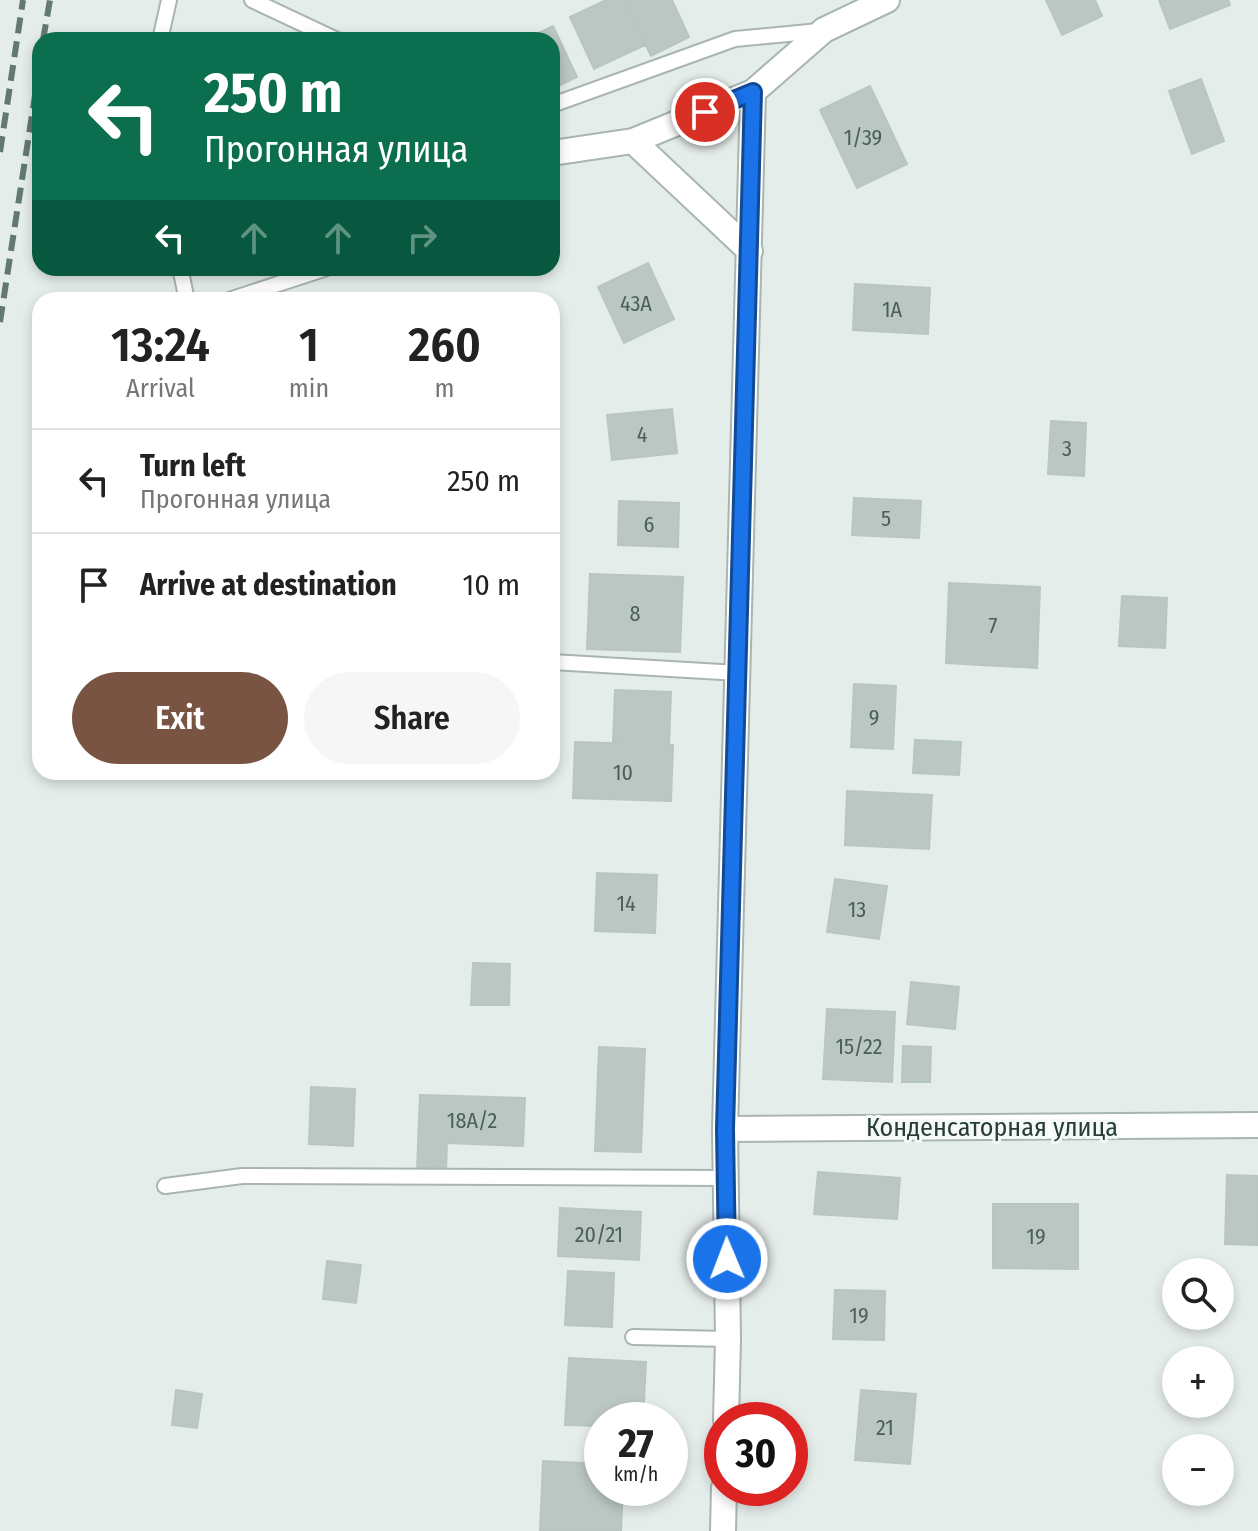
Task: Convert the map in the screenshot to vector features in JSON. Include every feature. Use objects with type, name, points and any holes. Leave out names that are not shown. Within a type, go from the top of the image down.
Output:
[{"type":"street","points":[[560,152],[633,141],[753,92],[824,30],[887,0]]},
{"type":"street","points":[[726,1402],[725,1129],[753,92]]},
{"type":"street","points":[[633,141],[750,251]]},
{"type":"street","name":"Конденсаторная улица","points":[[725,1129],[1258,1125]]},
{"type":"street","points":[[723,1531],[724,1506]]},
{"type":"lane","points":[[162,32],[169,0]]},
{"type":"lane","points":[[252,0],[320,32]]},
{"type":"lane","points":[[560,102],[735,39],[824,30]]},
{"type":"lane","points":[[254,292],[302,276]]},
{"type":"lane","points":[[560,662],[738,673]]},
{"type":"lane","points":[[165,1186],[242,1176],[726,1178]]},
{"type":"lane","points":[[633,1337],[728,1339]]},
{"type":"building","points":[[606,0],[624,0],[645,45],[594,69],[570,17]]},
{"type":"building","points":[[624,0],[672,0],[689,37],[651,56]]},
{"type":"building","points":[[1046,0],[1095,0],[1102,16],[1062,35]]},
{"type":"building","points":[[1159,0],[1228,0],[1230,5],[1170,29]]},
{"type":"building","points":[[553,26],[556,32],[541,32]]},
{"type":"building","points":[[560,41],[577,77],[560,85]]},
{"type":"building","points":[[1201,79],[1224,141],[1192,154],[1169,91]]},
{"type":"building","points":[[870,86],[907,164],[857,188],[820,110]]},
{"type":"building","points":[[648,263],[674,319],[624,343],[598,287]]},
{"type":"building","points":[[855,284],[930,288],[928,334],[853,330]]},
{"type":"building","points":[[672,409],[677,453],[612,460],[607,415]]},
{"type":"building","points":[[1051,421],[1086,423],[1084,476],[1048,474]]},
{"type":"building","points":[[854,498],[921,501],[919,538],[852,535]]},
{"type":"building","points":[[619,501],[679,503],[678,547],[618,545]]},
{"type":"building","points":[[590,574],[683,577],[680,652],[587,649]]},
{"type":"building","points":[[949,583],[1040,587],[1037,668],[946,663]]},
{"type":"building","points":[[1122,596],[1167,598],[1165,648],[1119,646]]},
{"type":"building","points":[[854,684],[896,686],[893,749],[851,747]]},
{"type":"building","points":[[615,690],[671,692],[669,745],[613,743]]},
{"type":"building","points":[[915,740],[961,742],[959,775],[913,773]]},
{"type":"building","points":[[575,742],[673,745],[671,801],[573,798]]},
{"type":"building","points":[[847,791],[932,795],[929,849],[845,845]]},
{"type":"building","points":[[597,873],[657,875],[655,933],[595,931]]},
{"type":"building","points":[[835,879],[887,886],[879,939],[827,932]]},
{"type":"building","points":[[473,963],[510,964],[509,1005],[471,1005]]},
{"type":"building","points":[[911,982],[959,987],[955,1029],[907,1024]]},
{"type":"building","points":[[827,1009],[895,1012],[892,1082],[823,1079]]},
{"type":"building","points":[[903,1046],[931,1047],[930,1082],[902,1082]]},
{"type":"building","points":[[599,1047],[645,1049],[641,1152],[595,1151]]},
{"type":"building","points":[[311,1087],[355,1089],[353,1146],[309,1144]]},
{"type":"building","points":[[420,1095],[525,1098],[523,1146],[447,1143],[446,1171],[417,1170]]},
{"type":"building","points":[[818,1172],[900,1178],[897,1219],[814,1214]]},
{"type":"building","points":[[1227,1175],[1258,1176],[1258,1245],[1225,1244]]},
{"type":"building","points":[[993,1204],[1078,1204],[1078,1269],[993,1268]]},
{"type":"building","points":[[560,1208],[641,1212],[639,1260],[558,1256]]},
{"type":"building","points":[[327,1261],[361,1265],[356,1303],[323,1299]]},
{"type":"building","points":[[568,1271],[614,1273],[612,1327],[565,1325]]},
{"type":"building","points":[[835,1290],[885,1291],[884,1340],[833,1339]]},
{"type":"building","points":[[569,1358],[646,1362],[644,1402],[584,1402],[584,1426],[565,1425]]},
{"type":"building","points":[[176,1390],[202,1394],[197,1428],[172,1425]]},
{"type":"building","points":[[861,1390],[916,1394],[910,1464],[855,1460]]},
{"type":"building","points":[[543,1461],[584,1463],[584,1506],[622,1506],[621,1531],[540,1531]]},
{"type":"railway","points":[[0,152],[23,0]]},
{"type":"railway","points":[[44,32],[50,0]]},
{"type":"railway","points":[[0,322],[32,115]]},
{"type":"route","points":[[705,112],[753,92],[725,1129],[727,1259]]}]
